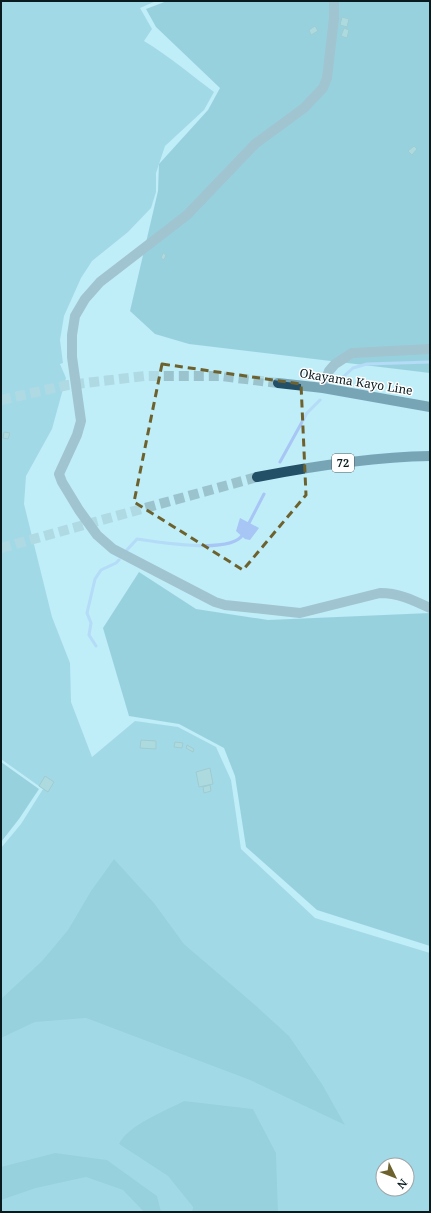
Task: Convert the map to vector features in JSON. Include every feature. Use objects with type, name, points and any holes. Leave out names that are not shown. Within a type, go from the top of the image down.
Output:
[{"type":"main road","name":"Okayama Kayo Line","points":[[278,384],[323,388],[430,407]]},
{"type":"main road","name":"72","points":[[257,477],[327,465],[403,456],[430,456]]},
{"type":"street","points":[[334,1],[334,18],[328,78],[323,88],[304,108],[255,144],[187,215],[100,282],[85,298],[75,316],[72,335],[72,357],[81,421],[78,435],[60,474],[62,482],[84,517],[97,535],[113,549],[215,602],[224,605],[300,613],[380,593],[391,593],[402,595],[430,608]]},
{"type":"street","points":[[323,388],[329,371],[335,364],[352,353],[430,349]]},
{"type":"highlighted area","points":[[162,364],[301,384],[306,495],[243,570],[134,502]]},
{"type":"shaded area","points":[[1,1],[156,1],[140,8],[152,29],[144,41],[171,59],[214,92],[204,110],[165,146],[156,173],[156,192],[151,208],[128,232],[92,261],[81,278],[64,316],[60,340],[63,363],[60,364],[66,378],[52,429],[26,476],[24,504],[52,617],[70,663],[71,702],[92,757],[135,721],[178,727],[216,747],[231,780],[241,849],[315,918],[430,953],[430,1212],[1,1212],[1,848],[21,824],[43,789],[1,759]]},
{"type":"shaded area","points":[[167,1],[430,1],[430,373],[189,344],[155,334],[130,311],[158,191],[159,164],[208,110],[220,88],[156,27],[146,9]]},
{"type":"shaded area","points":[[240,518],[259,528],[250,540],[245,539],[236,531]]},
{"type":"shaded area","points":[[139,572],[196,609],[268,620],[430,613],[430,946],[317,910],[246,847],[235,776],[224,748],[179,724],[129,716],[103,628]]},
{"type":"shaded area","points":[[1,762],[39,789],[19,819],[1,842]]},
{"type":"shaded area","points":[[114,859],[154,903],[184,944],[289,1036],[322,1084],[345,1125],[250,1080],[86,1018],[35,1022],[1,1038],[1,999],[42,961],[68,930],[91,891]]},
{"type":"shaded area","points":[[184,1101],[253,1109],[276,1153],[278,1212],[192,1212],[193,1207],[168,1176],[119,1144],[130,1131],[139,1125],[157,1114]]},
{"type":"shaded area","points":[[55,1153],[107,1160],[157,1196],[161,1212],[144,1212],[123,1190],[86,1177],[36,1188],[1,1200],[1,1167]]},
{"type":"building","points":[[342,17],[349,19],[347,27],[340,25]]},
{"type":"building","points":[[315,26],[318,31],[311,35],[309,30]]},
{"type":"building","points":[[344,28],[349,30],[347,38],[341,36]]},
{"type":"building","points":[[414,146],[417,149],[412,155],[408,151]]},
{"type":"building","points":[[163,253],[166,255],[164,260],[161,258]]},
{"type":"building","points":[[4,432],[10,433],[8,439],[3,438]]},
{"type":"building","points":[[141,740],[156,741],[156,749],[140,748]]},
{"type":"building","points":[[175,742],[183,743],[182,748],[174,747]]},
{"type":"building","points":[[187,745],[194,749],[193,752],[186,748]]},
{"type":"building","points":[[210,768],[213,784],[199,787],[196,772]]},
{"type":"building","points":[[45,776],[54,782],[48,792],[39,786]]},
{"type":"building","points":[[210,785],[211,791],[204,793],[203,787]]},
{"type":"waterway","points":[[343,377],[353,368],[367,364],[430,362]]},
{"type":"waterway","points":[[280,462],[307,413],[320,400]]},
{"type":"waterway","points":[[248,525],[264,494]]},
{"type":"waterway","points":[[126,551],[137,539],[194,546],[210,546],[225,544],[236,540],[243,534]]},
{"type":"waterway","points":[[96,646],[89,635],[91,623],[87,613],[95,579],[101,570],[119,560]]},
{"type":"tunnel","points":[[1,400],[68,385],[145,376],[221,376],[278,383]]},
{"type":"tunnel","points":[[1,548],[257,477]]}]
